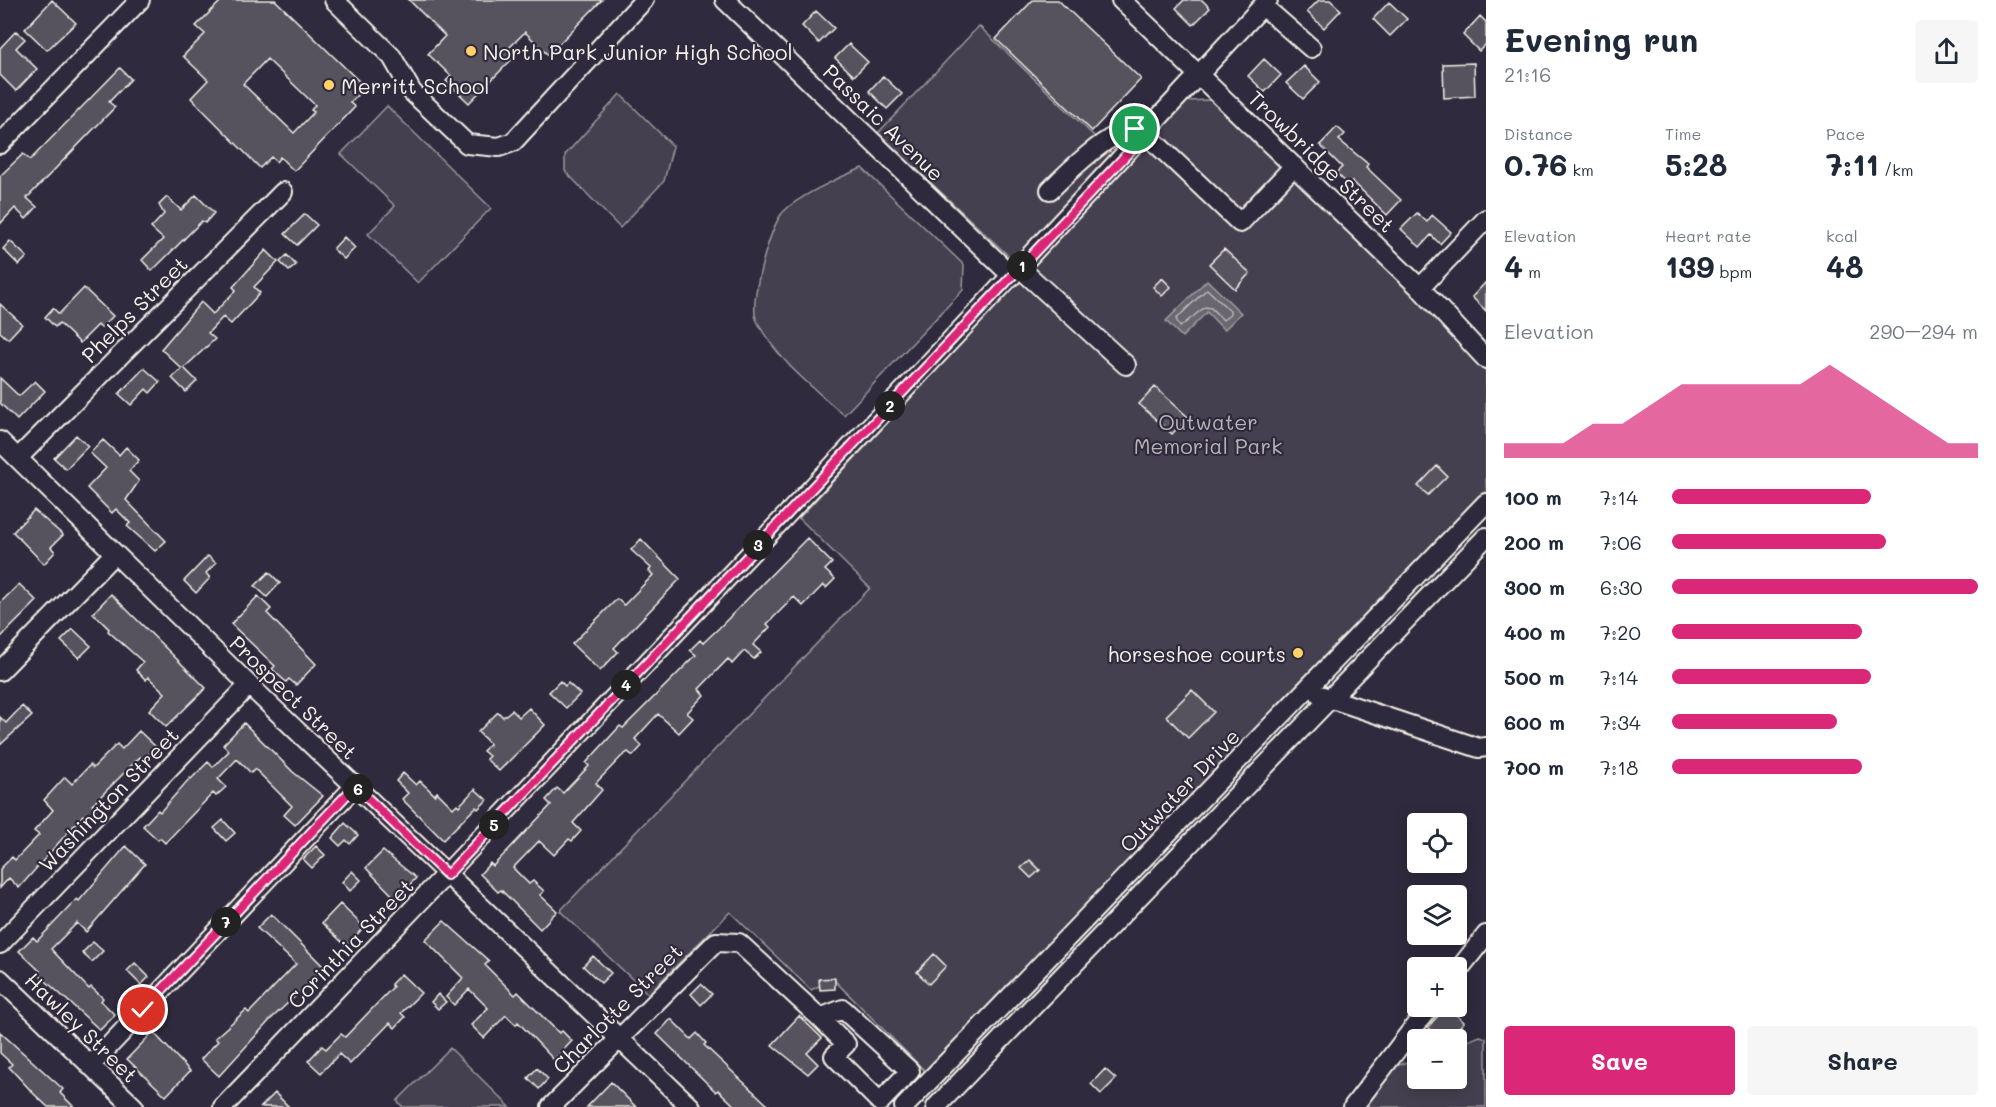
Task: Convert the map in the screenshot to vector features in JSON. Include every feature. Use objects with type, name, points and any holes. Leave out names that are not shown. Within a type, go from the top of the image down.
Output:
[{"type":"street","points":[[0,144],[140,0]]},
{"type":"street","points":[[334,0],[392,57],[412,92],[467,144],[499,147],[513,142],[644,0]]},
{"type":"street","name":"Passaic Avenue","points":[[725,0],[1016,272],[1126,365]]},
{"type":"street","name":"Trowbridge Street","points":[[1121,0],[1420,288],[1486,359]]},
{"type":"street","points":[[1266,3],[1311,48]]},
{"type":"street","name":"Corinthia Street","points":[[223,1107],[447,875],[1146,134],[1266,3]]},
{"type":"street","points":[[1050,190],[1074,165],[1125,131],[1135,129],[1146,134],[1240,223],[1294,166]]},
{"type":"street","name":"Phelps Street","points":[[18,458],[283,192]]},
{"type":"street","points":[[1420,288],[1486,219]]},
{"type":"street","name":"Prospect Street","points":[[0,441],[249,685],[691,1107]]},
{"type":"street","name":"Outwater Drive","points":[[904,1107],[1486,503]]},
{"type":"street","points":[[936,1107],[1486,537]]},
{"type":"street","points":[[0,671],[114,554]]},
{"type":"street","name":"Washington Street","points":[[0,944],[249,685]]},
{"type":"street","points":[[1307,689],[1329,700],[1479,748],[1486,747]]},
{"type":"street","points":[[90,1066],[355,786]]},
{"type":"street","points":[[1467,959],[1486,935]]},
{"type":"street","name":"Charlotte Street","points":[[550,1107],[716,942],[740,943],[820,1018]]},
{"type":"street","name":"Hawley Street","points":[[0,979],[134,1107]]},
{"type":"street","points":[[843,1009],[909,1071],[880,1104],[834,1056],[846,1044],[820,1018],[843,1009]]},
{"type":"street","points":[[1353,1107],[1422,1017]]},
{"type":"green space","points":[[979,26],[1113,154],[1013,260],[878,133]]},
{"type":"green space","points":[[620,94],[673,146],[664,181],[620,228],[565,171],[565,155]]},
{"type":"green space","name":"Outwater Memorial Park","points":[[1187,101],[1218,102],[1426,306],[1486,371],[1486,493],[926,1072],[833,979],[811,990],[730,912],[648,994],[560,911],[870,588],[799,518]]},
{"type":"green space","points":[[387,106],[491,208],[418,283],[368,234],[395,206],[341,154]]},
{"type":"green space","points":[[862,168],[964,265],[963,290],[844,415],[796,372],[774,348],[757,321],[755,300],[761,268],[780,216],[806,195]]},
{"type":"green space","points":[[1480,1036],[1486,1038],[1486,1107],[1365,1107],[1390,1068],[1407,1062],[1407,1089],[1467,1089],[1467,1041]]},
{"type":"green space","points":[[450,1048],[510,1107],[403,1107],[397,1101]]},
{"type":"water","points":[[1207,280],[1241,313],[1224,330],[1207,312],[1182,337],[1166,321]]},
{"type":"building","points":[[52,0],[76,23],[47,50],[25,29]]},
{"type":"building","name":"Merritt School","points":[[222,0],[275,0],[365,87],[350,103],[355,107],[294,171],[280,157],[276,162],[271,157],[260,168],[191,98],[208,80],[183,56],[205,34],[196,26]],"holes":[[[267,59],[315,105],[311,110],[314,112],[294,133],[243,84]]]},
{"type":"building","name":"North Park Junior High School","points":[[409,0],[602,0],[548,55],[525,32],[509,48],[516,55],[469,103],[446,81],[451,76],[428,54],[445,36]]},
{"type":"building","points":[[1033,0],[1058,0],[1141,79],[1092,131],[996,39]]},
{"type":"building","points":[[1184,0],[1202,0],[1210,8],[1193,25],[1176,8]]},
{"type":"building","points":[[1319,0],[1330,0],[1341,10],[1324,28],[1307,12]]},
{"type":"building","points":[[1389,2],[1407,19],[1390,36],[1373,19]]},
{"type":"building","points":[[816,11],[834,28],[819,43],[802,26]]},
{"type":"building","points":[[1480,16],[1486,22],[1486,44],[1479,51],[1463,35]]},
{"type":"building","points":[[16,31],[25,39],[16,48],[37,69],[16,91],[0,75],[0,48]]},
{"type":"building","points":[[849,44],[868,62],[854,76],[835,58]]},
{"type":"building","points":[[1264,59],[1281,75],[1265,92],[1248,76]]},
{"type":"building","points":[[1474,63],[1475,96],[1444,98],[1443,64]]},
{"type":"building","points":[[1304,66],[1320,82],[1303,99],[1286,83]]},
{"type":"building","points":[[120,68],[131,79],[109,102],[115,107],[27,198],[37,207],[26,219],[15,208],[0,224],[0,176],[23,154],[30,160]]},
{"type":"building","points":[[883,76],[902,94],[887,109],[869,91]]},
{"type":"building","points":[[1337,127],[1345,134],[1339,140],[1368,164],[1366,167],[1401,200],[1387,215],[1352,181],[1349,185],[1336,173],[1342,167],[1320,145]]},
{"type":"building","points":[[196,195],[214,213],[205,223],[202,221],[152,271],[142,260],[163,239],[151,228],[164,214],[159,205],[167,197],[181,210]]},
{"type":"building","points":[[1417,213],[1427,222],[1432,215],[1451,232],[1440,244],[1431,235],[1420,247],[1401,229]]},
{"type":"building","points":[[305,214],[317,225],[297,245],[285,234]]},
{"type":"building","points":[[344,237],[355,248],[344,259],[333,249]]},
{"type":"building","points":[[10,241],[27,257],[19,265],[3,249]]},
{"type":"building","points":[[1224,249],[1250,273],[1235,289],[1209,264]]},
{"type":"building","points":[[266,250],[278,262],[254,287],[260,293],[231,324],[223,317],[208,333],[215,339],[184,368],[197,381],[186,392],[172,378],[182,369],[161,349],[201,302],[213,314],[236,290],[233,287]]},
{"type":"building","points":[[287,255],[296,265],[289,271],[280,262]]},
{"type":"building","points":[[1162,278],[1171,287],[1162,296],[1153,287]]},
{"type":"building","points":[[1486,282],[1486,311],[1472,297]]},
{"type":"building","points":[[84,288],[113,316],[101,328],[98,325],[80,343],[59,323],[55,327],[45,317],[53,308],[59,314]]},
{"type":"building","points":[[0,304],[22,324],[8,339],[0,332]]},
{"type":"building","points":[[144,368],[160,382],[150,393],[146,389],[131,405],[119,394]]},
{"type":"building","points":[[0,378],[19,396],[35,381],[45,391],[17,420],[0,403]]},
{"type":"building","points":[[1155,387],[1188,417],[1172,434],[1139,404]]},
{"type":"building","points":[[76,435],[88,446],[66,469],[54,458]]},
{"type":"building","points":[[103,440],[119,455],[126,447],[139,460],[129,471],[139,481],[126,500],[166,541],[155,551],[127,526],[130,523],[116,509],[112,513],[87,488],[106,468],[90,453]]},
{"type":"building","points":[[1437,466],[1447,476],[1428,495],[1418,486]]},
{"type":"building","points":[[34,510],[63,535],[51,547],[55,552],[44,564],[13,532]]},
{"type":"building","points":[[807,538],[832,563],[825,570],[835,579],[826,588],[823,585],[803,606],[794,597],[767,624],[770,627],[753,645],[761,652],[754,659],[744,651],[732,664],[728,659],[699,689],[704,695],[687,713],[693,718],[679,733],[658,714],[635,739],[642,746],[633,756],[628,752],[621,757],[596,783],[602,790],[573,823],[581,831],[572,841],[569,839],[554,855],[539,841],[513,868],[529,884],[533,881],[544,891],[540,895],[557,911],[540,929],[501,890],[498,892],[480,874],[490,863],[493,866],[551,805],[546,800],[557,788],[563,793],[589,766],[586,763],[620,726],[623,728],[696,655],[690,650],[700,640],[703,643],[719,628]]},
{"type":"building","points":[[641,539],[680,579],[614,648],[618,652],[600,671],[572,644],[617,599],[624,605],[653,575],[649,571],[651,568],[631,550]]},
{"type":"building","points":[[208,556],[216,563],[206,573],[210,578],[196,593],[184,581]]},
{"type":"building","points":[[269,572],[280,583],[267,597],[255,586]]},
{"type":"building","points":[[19,584],[37,601],[0,638],[0,603]]},
{"type":"building","points":[[111,594],[206,688],[166,727],[149,710],[165,693],[148,677],[146,680],[136,670],[143,662],[108,631],[109,629],[93,613]]},
{"type":"building","points":[[258,596],[271,609],[267,613],[316,664],[296,685],[289,679],[286,682],[272,669],[275,666],[231,624]]},
{"type":"building","points":[[73,629],[91,646],[79,658],[61,641]]},
{"type":"building","points":[[560,681],[565,686],[568,683],[580,694],[566,708],[549,692]]},
{"type":"building","points":[[1192,690],[1214,712],[1188,738],[1166,716]]},
{"type":"building","points":[[22,706],[32,716],[0,745],[0,717],[6,723]]},
{"type":"building","points":[[529,708],[545,725],[499,771],[486,759],[489,756],[483,751],[490,744],[478,732],[498,712],[503,717],[512,710],[519,717]]},
{"type":"building","points":[[244,723],[293,772],[323,796],[295,825],[284,815],[292,806],[255,769],[251,773],[237,759],[218,779],[226,787],[216,796],[213,793],[165,843],[160,838],[158,840],[143,826],[158,810],[160,812],[190,778],[208,762],[213,767],[229,751],[223,745]]},
{"type":"building","points":[[139,731],[156,747],[143,760],[140,757],[92,805],[96,810],[87,819],[83,815],[19,888],[9,878],[0,888],[0,869],[12,857],[15,860],[39,835],[34,831],[53,810],[44,800],[65,777],[72,784],[90,765],[93,768],[117,744],[122,749]]},
{"type":"building","points":[[403,773],[416,785],[420,781],[435,795],[437,792],[453,808],[457,804],[459,806],[475,789],[487,800],[478,809],[476,807],[443,840],[402,799],[408,793],[396,781]]},
{"type":"building","points":[[223,820],[235,833],[226,841],[214,828]]},
{"type":"building","points":[[345,823],[358,835],[350,844],[346,840],[340,846],[332,838]]},
{"type":"building","points":[[126,846],[145,864],[86,932],[77,923],[51,949],[89,989],[91,987],[103,998],[101,1001],[115,1015],[100,1030],[38,974],[40,971],[19,951],[33,937],[37,941],[77,899],[79,901]]},
{"type":"building","points":[[316,846],[325,855],[312,868],[303,859]]},
{"type":"building","points":[[383,851],[416,878],[396,899],[366,868]]},
{"type":"building","points":[[1030,860],[1040,870],[1031,878],[1021,868]]},
{"type":"building","points":[[352,871],[361,880],[350,891],[342,882]]},
{"type":"building","points":[[340,904],[364,927],[346,946],[322,923]]},
{"type":"building","points":[[271,914],[325,968],[271,1019],[219,1076],[201,1059],[218,1041],[215,1038],[246,1010],[249,1013],[296,964],[257,928]]},
{"type":"building","points":[[444,921],[489,961],[485,965],[515,995],[518,992],[559,1033],[562,1031],[572,1041],[554,1060],[518,1022],[516,1025],[506,1015],[484,1038],[471,1025],[488,1008],[469,989],[454,1005],[446,997],[463,978],[425,940]]},
{"type":"building","points":[[93,942],[103,951],[92,962],[82,953]]},
{"type":"building","points":[[934,954],[946,966],[929,984],[917,972]]},
{"type":"building","points":[[593,956],[611,973],[601,983],[583,966]]},
{"type":"building","points":[[135,963],[149,977],[141,985],[127,971]]},
{"type":"building","points":[[401,974],[421,993],[401,1013],[405,1017],[395,1028],[390,1023],[350,1064],[339,1054],[321,1073],[308,1061],[322,1046],[326,1049],[341,1034],[345,1037],[393,987],[391,984]]},
{"type":"building","points":[[835,978],[835,989],[820,990],[819,979]]},
{"type":"building","points":[[701,984],[712,994],[701,1005],[691,994]]},
{"type":"building","points":[[438,994],[446,1002],[438,1009],[431,1002]]},
{"type":"building","points":[[799,1016],[822,1038],[807,1053],[818,1064],[808,1074],[772,1045]]},
{"type":"building","points":[[1437,1017],[1459,1017],[1464,1022],[1458,1029],[1430,1029],[1428,1027]]},
{"type":"building","points":[[671,1019],[691,1039],[697,1033],[706,1043],[704,1045],[770,1107],[736,1107],[718,1090],[716,1092],[657,1034]]},
{"type":"building","points":[[0,1032],[63,1089],[60,1093],[74,1107],[48,1107],[34,1094],[9,1067],[12,1064],[0,1053]]},
{"type":"building","points":[[153,1032],[190,1071],[166,1096],[127,1059]]},
{"type":"building","points":[[537,1068],[548,1079],[539,1089],[528,1078]]},
{"type":"building","points":[[1105,1069],[1116,1079],[1101,1094],[1091,1084]]},
{"type":"building","points":[[611,1082],[636,1107],[587,1107]]},
{"type":"building","points":[[275,1093],[289,1107],[261,1107]]},
{"type":"place","name":"North Park Junior High School","points":[[471,51]]},
{"type":"place","name":"Merritt School","points":[[329,85]]},
{"type":"place","name":"horseshoe courts","points":[[1298,653]]},
{"type":"route","points":[[143,1010],[355,786],[447,875],[1146,134],[1135,129]]}]
